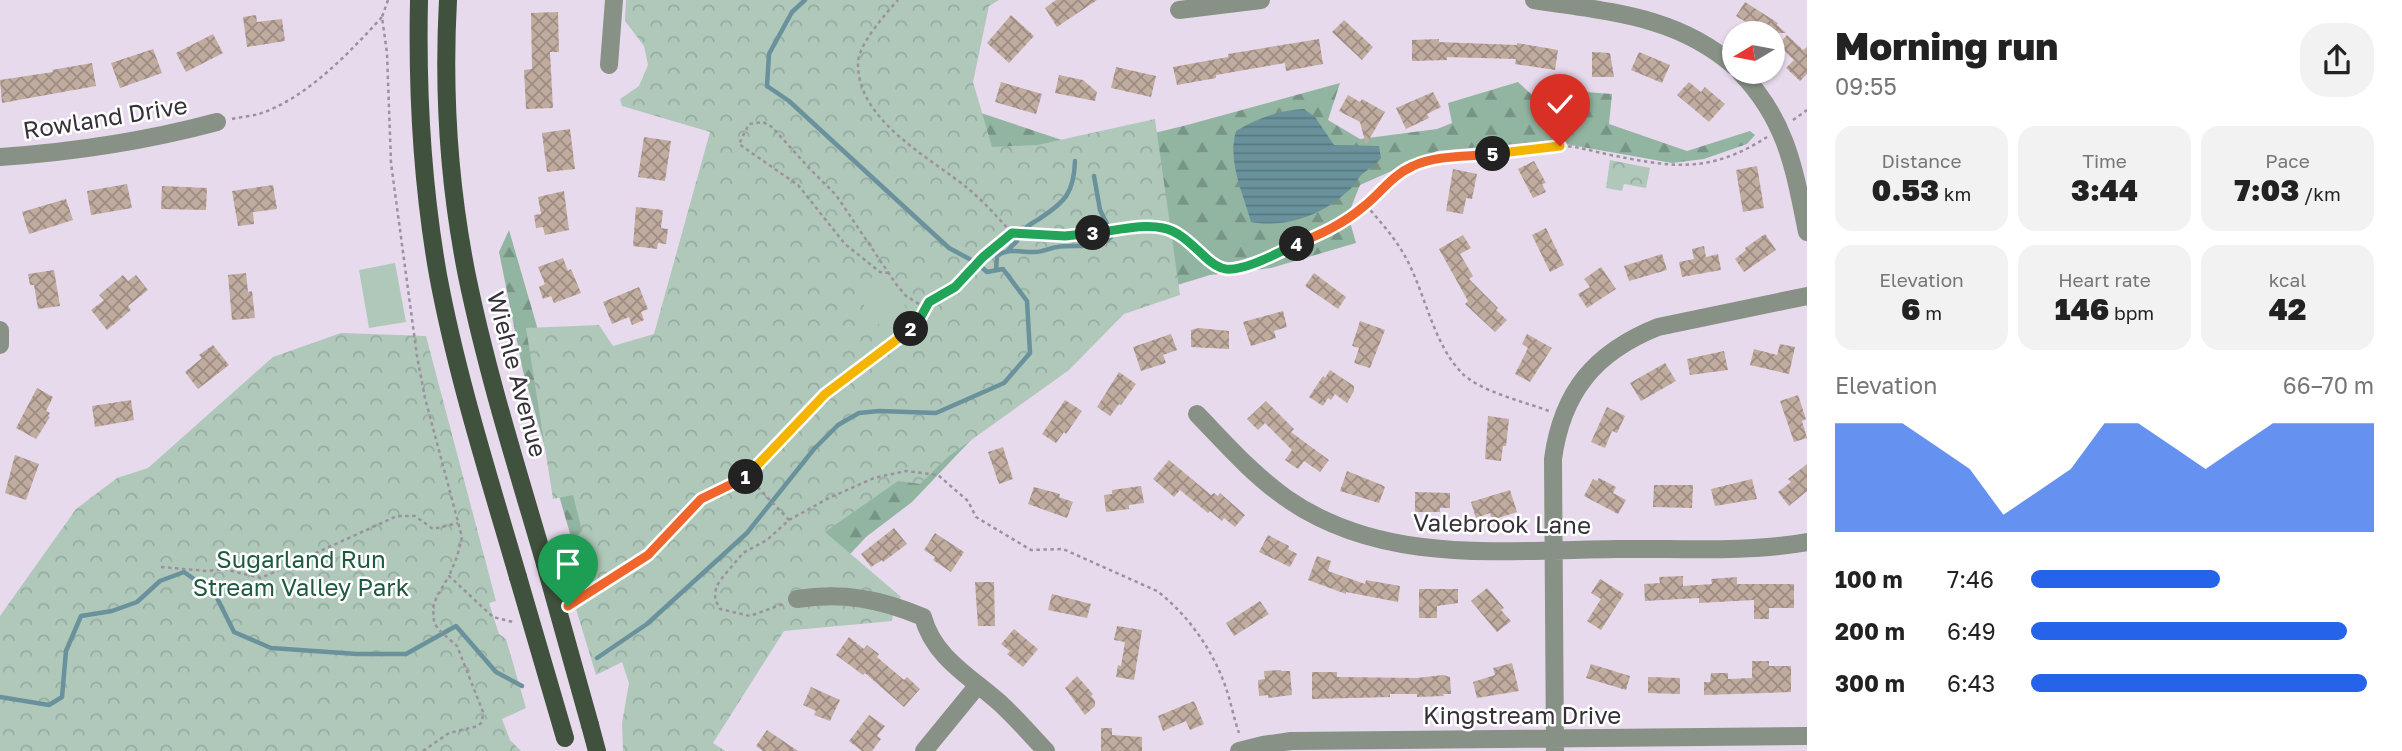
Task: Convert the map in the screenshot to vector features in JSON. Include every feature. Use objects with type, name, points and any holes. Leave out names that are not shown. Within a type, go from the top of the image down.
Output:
[{"type":"main road","points":[[419,0],[421,126],[438,275],[470,408],[566,744]]},
{"type":"main road","name":"Wiehle Avenue","points":[[448,0],[447,86],[450,140],[458,220],[467,273],[495,393],[597,751]]},
{"type":"street","points":[[609,65],[614,0]]},
{"type":"street","points":[[1179,10],[1261,0]]},
{"type":"street","points":[[1534,0],[1629,15],[1672,27],[1696,38],[1722,57]]},
{"type":"street","points":[[1750,84],[1764,101],[1793,161],[1807,232]]},
{"type":"street","name":"Rowland Drive","points":[[0,157],[110,145],[217,122]]},
{"type":"street","points":[[1555,745],[1553,459],[1562,416],[1583,378],[1608,354],[1635,336],[1658,327],[1807,296]]},
{"type":"street","points":[[0,330],[0,345]]},
{"type":"street","name":"Valebrook Lane","points":[[1197,414],[1261,479],[1286,498],[1343,528],[1406,546],[1440,550],[1553,550],[1760,547],[1807,542]]},
{"type":"street","points":[[797,599],[825,595],[856,597],[892,604],[923,617],[935,646],[1014,716],[1046,751]]},
{"type":"street","points":[[924,751],[978,685]]},
{"type":"street","name":"Kingstream Drive","points":[[1242,750],[1292,741],[1555,745],[1807,736]]},
{"type":"path","points":[[217,122],[260,113],[299,94],[350,51],[382,16],[388,0]]},
{"type":"path","points":[[898,0],[867,40],[858,60],[861,82],[868,102],[893,131],[972,192],[1012,233],[1065,236],[1167,228],[1193,244],[1211,262],[1227,269],[1254,263],[1346,221],[1395,176],[1429,160],[1560,146],[1659,165],[1704,164],[1738,153],[1779,129]]},
{"type":"path","points":[[382,16],[387,53],[391,163],[417,356],[425,398],[462,537],[457,557],[433,608],[434,622],[457,646],[483,712],[482,722],[478,726],[449,733],[423,751]]},
{"type":"path","points":[[889,273],[880,272],[845,244],[798,185],[739,144],[748,124],[763,122],[772,127],[836,195],[906,296],[926,307]]},
{"type":"path","points":[[1366,205],[1397,241],[1411,268],[1430,319],[1462,373],[1480,385],[1562,416]]},
{"type":"path","points":[[568,606],[648,555],[701,499],[748,477],[825,394],[897,341],[918,322],[929,302],[955,287],[983,257],[1012,233]]},
{"type":"path","points":[[797,599],[750,616],[720,609],[715,599],[716,587],[743,553],[767,540],[789,520],[874,478],[906,471],[938,475],[968,501],[976,517],[1031,550],[1063,549],[1157,591],[1170,601],[1209,651],[1223,679],[1242,750]]},
{"type":"path","points":[[748,477],[789,520]]},
{"type":"path","points":[[161,567],[207,571],[236,570],[261,578],[397,516],[415,516],[433,529],[460,522]]},
{"type":"path","points":[[449,576],[493,617],[517,622]]},
{"type":"green space","points":[[626,0],[999,0],[989,6],[973,82],[992,147],[1037,145],[1155,119],[1180,295],[1124,314],[1069,370],[949,456],[920,484],[898,481],[825,532],[901,597],[894,608],[892,621],[784,631],[713,743],[725,751],[623,751],[622,723],[629,683],[622,662],[596,675],[576,609],[564,549],[582,531],[573,495],[553,499],[526,328],[599,325],[613,346],[654,334],[710,132],[622,106],[620,99],[639,86],[648,65],[644,46],[625,21]]},
{"type":"green space","points":[[1518,82],[1532,95],[1559,90],[1612,94],[1609,124],[1687,151],[1750,131],[1755,135],[1747,144],[1704,159],[1672,163],[1548,141],[1437,151],[1360,185],[1348,215],[1356,243],[1271,268],[1210,275],[1148,294],[992,418],[912,502],[866,537],[720,694],[664,747],[571,537],[523,371],[499,252],[509,230],[540,337],[595,376],[972,110],[1089,149],[1340,83],[1328,120],[1360,139],[1437,129],[1452,123],[1448,103]]},
{"type":"green space","points":[[1610,160],[1650,168],[1646,188],[1624,184],[1622,191],[1606,188]]},
{"type":"green space","points":[[395,263],[406,322],[369,328],[359,270]]},
{"type":"green space","points":[[880,272],[912,316],[887,335],[854,292]]},
{"type":"green space","name":"Sugarland Run Stream Valley Park","points":[[341,333],[426,336],[496,601],[489,603],[499,634],[506,639],[526,708],[502,719],[510,740],[521,751],[0,751],[0,616],[76,509],[117,478],[148,468],[273,357]]},
{"type":"water","points":[[1304,109],[1315,117],[1334,145],[1379,146],[1381,158],[1361,175],[1349,190],[1314,214],[1277,223],[1251,222],[1233,154],[1236,131],[1269,116]]},
{"type":"building","points":[[1056,0],[1097,0],[1057,27],[1045,8]]},
{"type":"building","points":[[1745,2],[1775,21],[1744,21],[1736,16]]},
{"type":"building","points":[[558,12],[559,52],[550,52],[553,108],[526,109],[524,70],[532,69],[531,13]]},
{"type":"building","points":[[256,15],[257,22],[282,19],[285,41],[247,47],[243,17]]},
{"type":"building","points":[[1011,15],[1034,36],[1009,63],[987,43]]},
{"type":"building","points":[[1344,20],[1373,47],[1362,60],[1332,32]]},
{"type":"building","points":[[213,34],[223,53],[186,72],[176,53]]},
{"type":"building","points":[[1787,35],[1803,50],[1807,47],[1807,74],[1800,81],[1786,68],[1794,60],[1785,52]]},
{"type":"building","points":[[1319,39],[1323,64],[1286,71],[1285,63],[1177,85],[1173,67],[1228,57],[1228,54]]},
{"type":"building","points":[[1439,39],[1439,42],[1517,43],[1558,50],[1555,70],[1515,64],[1516,59],[1447,57],[1447,60],[1412,61],[1412,40]]},
{"type":"building","points":[[153,49],[162,73],[120,88],[111,63]]},
{"type":"building","points":[[1592,52],[1610,53],[1614,77],[1592,77]]},
{"type":"building","points":[[1639,52],[1670,65],[1662,83],[1631,70]]},
{"type":"building","points":[[92,63],[96,86],[2,103],[0,80]]},
{"type":"building","points":[[1116,67],[1156,76],[1151,97],[1111,88]]},
{"type":"building","points":[[1059,75],[1083,80],[1097,92],[1095,101],[1055,93]]},
{"type":"building","points":[[1001,82],[1042,94],[1036,114],[995,102]]},
{"type":"building","points":[[1689,82],[1701,92],[1705,87],[1725,104],[1709,122],[1677,95]]},
{"type":"building","points":[[1433,92],[1441,107],[1427,114],[1429,118],[1406,129],[1396,108]]},
{"type":"building","points":[[1348,95],[1360,102],[1362,99],[1385,112],[1366,145],[1360,122],[1339,111]]},
{"type":"building","points":[[570,129],[575,169],[547,172],[542,133]]},
{"type":"building","points":[[644,137],[671,141],[665,181],[638,177]]},
{"type":"building","points":[[1534,161],[1546,183],[1542,184],[1546,192],[1533,198],[1518,169]]},
{"type":"building","points":[[1757,166],[1764,208],[1743,212],[1736,170]]},
{"type":"building","points":[[1453,169],[1477,174],[1472,199],[1466,198],[1463,214],[1446,211]]},
{"type":"building","points":[[127,184],[132,208],[91,215],[87,191]]},
{"type":"building","points":[[273,185],[277,209],[253,212],[254,224],[238,226],[232,191]]},
{"type":"building","points":[[162,186],[207,188],[206,210],[161,209]]},
{"type":"building","points":[[564,191],[569,230],[545,235],[543,227],[536,228],[534,215],[541,214],[538,197]]},
{"type":"building","points":[[66,199],[73,220],[29,234],[22,212]]},
{"type":"building","points":[[636,207],[663,210],[661,228],[668,229],[666,244],[658,243],[657,249],[633,246]]},
{"type":"building","points":[[1546,228],[1564,265],[1550,272],[1532,235]]},
{"type":"building","points":[[1765,234],[1776,250],[1744,272],[1735,259]]},
{"type":"building","points":[[1463,235],[1471,248],[1460,254],[1473,276],[1469,279],[1507,320],[1495,332],[1465,304],[1468,301],[1439,249]]},
{"type":"building","points":[[1704,246],[1706,257],[1718,254],[1721,270],[1682,277],[1679,262],[1694,259],[1692,249]]},
{"type":"building","points":[[1662,254],[1667,270],[1629,281],[1624,266]]},
{"type":"building","points":[[563,258],[581,293],[554,303],[551,296],[543,299],[539,287],[545,284],[538,267]]},
{"type":"building","points":[[1601,267],[1616,289],[1587,308],[1578,294],[1590,287],[1584,279]]},
{"type":"building","points":[[54,270],[60,306],[38,309],[34,285],[30,285],[28,274]]},
{"type":"building","points":[[246,273],[248,292],[252,291],[255,318],[232,320],[228,275]]},
{"type":"building","points":[[1314,273],[1346,297],[1338,309],[1305,286]]},
{"type":"building","points":[[123,275],[128,281],[136,275],[148,290],[128,306],[131,310],[107,330],[91,310],[104,300],[99,295]]},
{"type":"building","points":[[639,287],[648,309],[641,312],[644,320],[632,325],[629,317],[612,324],[603,302]]},
{"type":"building","points":[[1283,311],[1287,327],[1274,331],[1276,338],[1251,346],[1243,322]]},
{"type":"building","points":[[1360,321],[1385,330],[1370,368],[1354,363],[1359,348],[1352,346]]},
{"type":"building","points":[[1199,328],[1229,331],[1229,349],[1191,347],[1191,330]]},
{"type":"building","points":[[1171,334],[1177,350],[1163,355],[1166,363],[1141,371],[1133,347]]},
{"type":"building","points":[[1527,334],[1552,348],[1530,382],[1515,374],[1528,348],[1522,344]]},
{"type":"building","points":[[1780,344],[1795,347],[1789,374],[1750,365],[1754,349],[1777,355]]},
{"type":"building","points":[[213,345],[229,365],[198,389],[185,372],[202,358],[199,355]]},
{"type":"building","points":[[1724,351],[1728,370],[1690,375],[1687,359]]},
{"type":"building","points":[[1665,363],[1676,381],[1641,401],[1630,383]]},
{"type":"building","points":[[1330,370],[1354,386],[1347,403],[1335,394],[1331,400],[1328,398],[1323,406],[1309,397]]},
{"type":"building","points":[[1119,372],[1136,384],[1110,416],[1097,407]]},
{"type":"building","points":[[37,388],[53,397],[46,411],[50,413],[50,417],[36,439],[16,428]]},
{"type":"building","points":[[1798,395],[1806,419],[1802,421],[1807,438],[1794,442],[1780,401]]},
{"type":"building","points":[[131,400],[134,420],[95,427],[92,406]]},
{"type":"building","points":[[1065,400],[1082,411],[1056,443],[1042,434]]},
{"type":"building","points":[[1266,401],[1294,429],[1291,432],[1329,460],[1320,472],[1304,461],[1298,469],[1285,460],[1292,450],[1265,423],[1258,430],[1247,419]]},
{"type":"building","points":[[1607,407],[1625,416],[1617,433],[1612,431],[1605,448],[1591,442]]},
{"type":"building","points":[[1488,416],[1509,419],[1506,446],[1503,446],[1501,461],[1485,459]]},
{"type":"building","points":[[1003,447],[1013,479],[999,484],[988,452]]},
{"type":"building","points":[[15,455],[39,464],[26,500],[5,493]]},
{"type":"building","points":[[1169,460],[1211,495],[1214,493],[1218,496],[1220,493],[1245,515],[1235,527],[1224,518],[1222,521],[1210,511],[1208,513],[1180,490],[1174,497],[1153,479]]},
{"type":"building","points":[[1807,464],[1807,491],[1789,506],[1778,492],[1791,482],[1788,479]]},
{"type":"building","points":[[1347,471],[1385,487],[1379,503],[1340,491]]},
{"type":"building","points":[[1599,478],[1616,487],[1613,493],[1626,500],[1618,514],[1584,496],[1593,479],[1597,481]]},
{"type":"building","points":[[1752,479],[1757,499],[1715,506],[1711,489]]},
{"type":"building","points":[[1654,485],[1693,485],[1692,508],[1653,507]]},
{"type":"building","points":[[1141,486],[1144,503],[1129,505],[1129,509],[1106,512],[1104,495],[1112,494],[1112,490]]},
{"type":"building","points":[[1034,487],[1060,494],[1059,497],[1073,502],[1067,518],[1028,504]]},
{"type":"building","points":[[1510,490],[1517,512],[1492,520],[1490,513],[1476,518],[1471,502]]},
{"type":"building","points":[[1415,492],[1450,493],[1450,508],[1440,508],[1440,512],[1415,512]]},
{"type":"building","points":[[894,528],[907,544],[883,562],[882,560],[871,567],[861,554]]},
{"type":"building","points":[[935,533],[964,552],[951,572],[924,550]]},
{"type":"building","points":[[1268,535],[1289,546],[1288,549],[1297,554],[1290,567],[1259,552]]},
{"type":"building","points":[[1317,556],[1331,561],[1328,571],[1365,584],[1366,580],[1400,586],[1398,602],[1346,594],[1308,580]]},
{"type":"building","points":[[1683,576],[1683,586],[1712,584],[1711,579],[1737,577],[1737,584],[1794,584],[1794,608],[1769,608],[1769,619],[1754,619],[1754,600],[1699,603],[1699,598],[1645,601],[1644,584],[1660,583],[1659,577]]},
{"type":"building","points":[[1600,579],[1624,594],[1601,630],[1587,621],[1601,599],[1591,593]]},
{"type":"building","points":[[975,582],[994,582],[995,626],[978,626]]},
{"type":"building","points":[[1487,588],[1511,621],[1497,632],[1471,601]]},
{"type":"building","points":[[1419,589],[1458,589],[1458,603],[1437,606],[1437,618],[1419,618]]},
{"type":"building","points":[[1052,594],[1091,604],[1087,618],[1048,610]]},
{"type":"building","points":[[1260,601],[1269,614],[1234,636],[1226,623]]},
{"type":"building","points":[[1117,626],[1142,630],[1134,680],[1116,677],[1118,665],[1121,666],[1125,642],[1114,640]]},
{"type":"building","points":[[1014,629],[1038,649],[1023,667],[1007,654],[1010,651],[1001,644]]},
{"type":"building","points":[[849,637],[864,649],[867,645],[904,680],[907,677],[920,689],[904,707],[865,673],[863,675],[836,655]]},
{"type":"building","points":[[1752,661],[1769,661],[1769,666],[1791,666],[1791,692],[1704,695],[1704,682],[1710,682],[1711,673],[1728,673],[1728,679],[1752,678]]},
{"type":"building","points":[[1512,663],[1519,691],[1477,698],[1473,682],[1495,675],[1493,668]]},
{"type":"building","points":[[1591,664],[1630,676],[1626,690],[1586,678]]},
{"type":"building","points":[[1264,671],[1290,671],[1292,695],[1268,698],[1268,695],[1259,696],[1258,680],[1265,679]]},
{"type":"building","points":[[1312,672],[1337,672],[1337,677],[1417,678],[1443,675],[1450,677],[1451,694],[1417,697],[1417,694],[1390,694],[1390,697],[1312,699]]},
{"type":"building","points":[[1077,676],[1093,694],[1091,696],[1095,701],[1095,706],[1085,715],[1065,688]]},
{"type":"building","points":[[1648,677],[1680,678],[1680,694],[1648,693]]},
{"type":"building","points":[[811,687],[840,700],[830,721],[814,715],[816,711],[803,705]]},
{"type":"building","points":[[1194,701],[1204,724],[1190,730],[1186,721],[1163,731],[1158,716]]},
{"type":"building","points":[[869,715],[885,726],[877,736],[881,739],[872,751],[862,751],[849,741]]},
{"type":"building","points":[[1101,728],[1112,728],[1112,735],[1142,737],[1142,751],[1101,751]]},
{"type":"building","points":[[767,730],[798,751],[763,751],[756,746]]},
{"type":"waterway","points":[[597,658],[647,624],[747,533],[814,449],[838,425],[859,413],[936,413],[1004,383],[1030,353],[1027,301],[1003,269],[987,272],[977,263],[949,248],[789,101],[767,86],[769,54],[792,12],[805,0]]},
{"type":"waterway","points":[[1022,233],[1025,228],[1062,202],[1073,181],[1075,161]]},
{"type":"waterway","points":[[1094,176],[1100,210],[1110,230]]},
{"type":"waterway","points":[[996,270],[997,256],[1006,252],[1038,252],[1057,247],[1093,245],[1111,237]]},
{"type":"waterway","points":[[1008,250],[1017,241]]},
{"type":"waterway","points":[[0,697],[49,705],[62,697],[66,651],[81,616],[112,611],[137,602],[160,581],[184,572],[215,594],[234,632],[271,648],[357,654],[406,654],[456,626],[496,672],[522,686]]},
{"type":"route","points":[[568,606],[648,555],[701,499],[748,477],[825,394],[897,341],[918,322],[929,302],[955,287],[996,244],[1012,233],[1065,236],[1167,228],[1193,244],[1205,258],[1227,269],[1254,263],[1346,221],[1395,176],[1410,167],[1429,160],[1560,146]]}]
